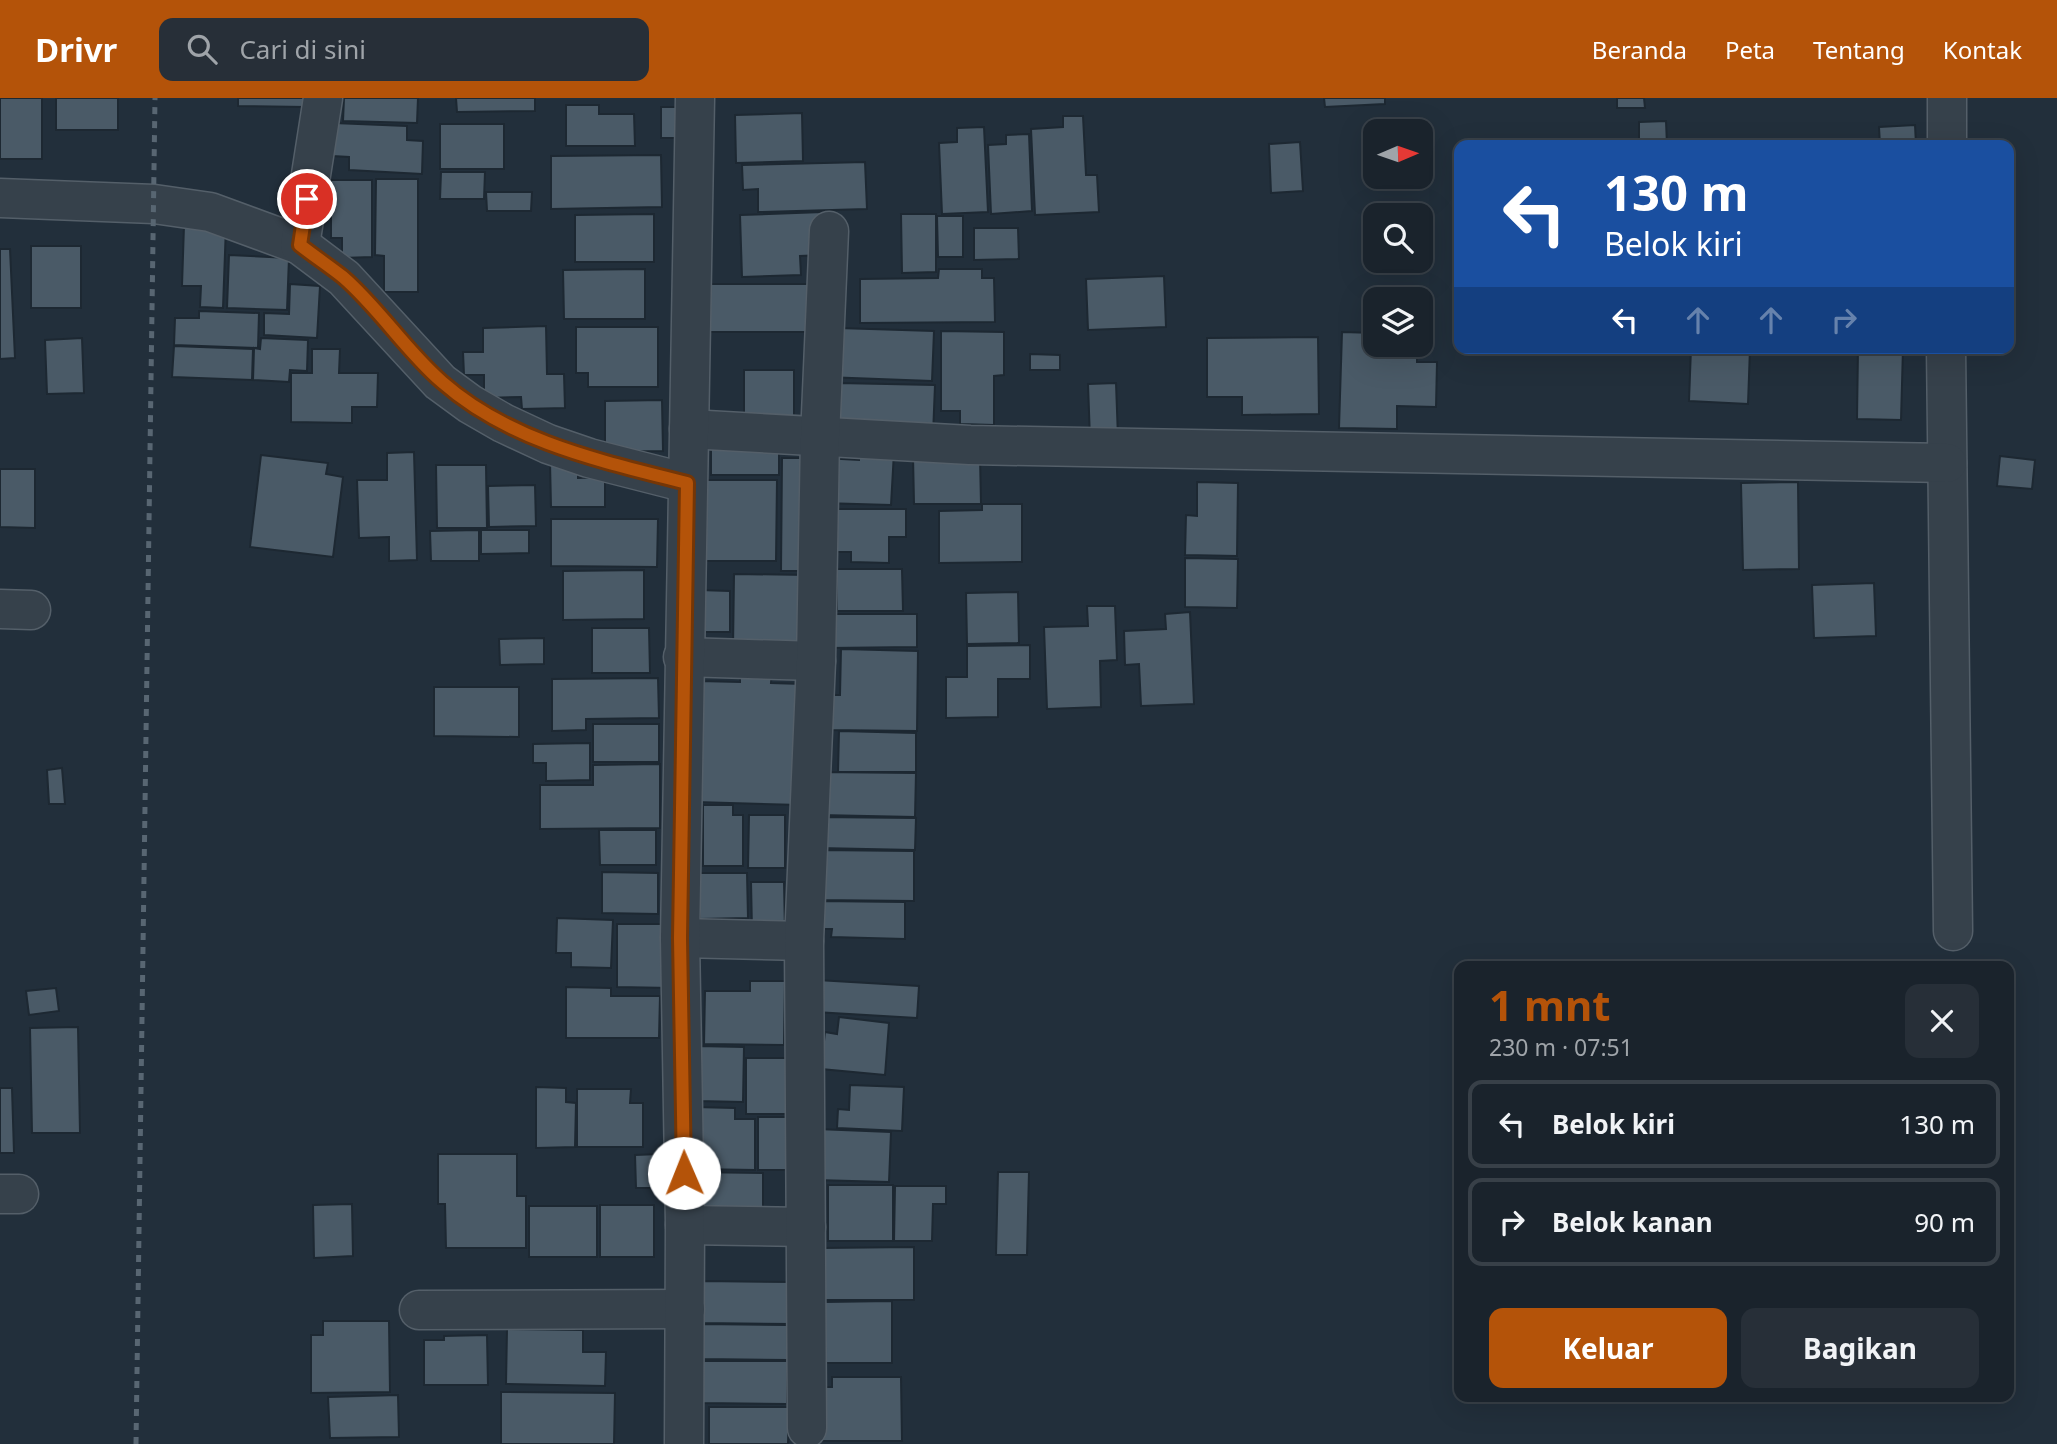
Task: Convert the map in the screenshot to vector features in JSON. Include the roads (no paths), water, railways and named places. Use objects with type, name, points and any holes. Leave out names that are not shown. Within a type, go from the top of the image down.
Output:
[{"type":"street","points":[[300,245],[323,98]]},
{"type":"street","points":[[684,1444],[685,1225],[680,938],[695,98]]},
{"type":"street","points":[[1947,98],[1947,140]]},
{"type":"street","points":[[0,198],[154,204],[210,212],[300,245],[344,278],[440,382],[470,404],[548,444],[589,458],[687,483]]},
{"type":"street","points":[[807,1428],[804,941],[816,661],[820,438],[829,231]]},
{"type":"street","points":[[1946,354],[1953,931]]},
{"type":"street","points":[[689,429],[970,445],[1947,463]]},
{"type":"street","points":[[683,657],[816,661]]},
{"type":"street","points":[[680,938],[804,941]]},
{"type":"street","points":[[685,1225],[806,1227]]},
{"type":"street","points":[[419,1310],[685,1309]]},
{"type":"railway","points":[[136,1444],[155,98]]}]
